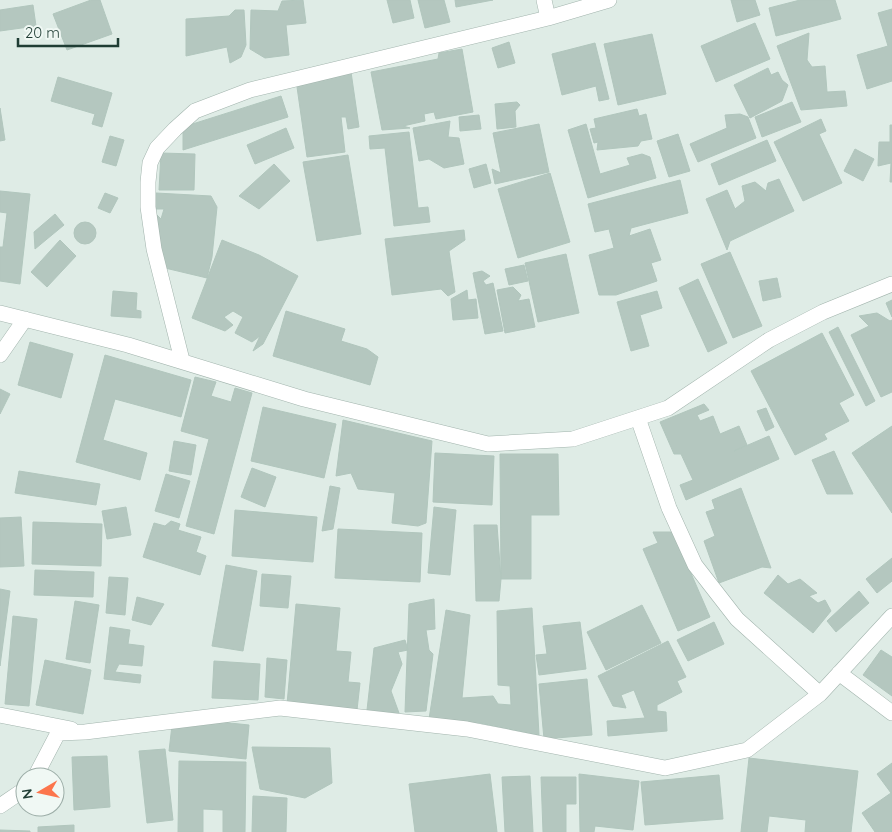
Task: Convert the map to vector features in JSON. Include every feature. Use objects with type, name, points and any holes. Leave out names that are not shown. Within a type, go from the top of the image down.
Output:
[{"type":"street","points":[[544,0],[548,18]]},
{"type":"street","points":[[182,360],[154,249],[148,207],[148,182],[150,163],[157,148],[195,111],[250,90],[548,18],[609,0]]},
{"type":"street","points":[[0,313],[128,344],[304,398],[488,444],[573,439],[668,408],[769,340],[824,312],[892,284]]},
{"type":"street","points":[[0,355],[24,319]]},
{"type":"street","points":[[638,418],[669,508],[695,564],[737,619],[820,694]]},
{"type":"street","points":[[40,767],[58,733],[85,732],[280,708],[467,729],[665,768],[747,750],[820,694],[892,616]]},
{"type":"street","points":[[839,673],[892,713]]},
{"type":"street","points":[[0,715],[85,732]]},
{"type":"street","points":[[0,806],[15,796]]},
{"type":"building","points":[[91,0],[100,0],[112,34],[67,50],[53,14]]},
{"type":"building","points":[[303,0],[306,23],[286,25],[289,55],[265,58],[250,49],[251,10],[278,11],[282,1]]},
{"type":"building","points":[[387,0],[410,0],[414,18],[393,23]]},
{"type":"building","points":[[418,0],[444,0],[450,22],[425,28]]},
{"type":"building","points":[[455,0],[493,0],[456,7]]},
{"type":"building","points":[[731,0],[755,0],[760,15],[737,22]]},
{"type":"building","points":[[800,0],[835,0],[841,19],[776,36],[769,8]]},
{"type":"building","points":[[33,5],[36,26],[0,31],[0,10]]},
{"type":"building","points":[[892,9],[892,81],[867,89],[857,55],[888,46],[878,13]]},
{"type":"building","points":[[235,10],[244,10],[246,45],[241,57],[230,63],[227,47],[186,56],[186,19],[229,16]]},
{"type":"building","points":[[755,23],[770,59],[716,82],[701,46]]},
{"type":"building","points":[[809,33],[807,60],[812,67],[825,66],[827,92],[845,91],[847,106],[801,110],[777,46]]},
{"type":"building","points":[[652,34],[666,94],[618,105],[604,44]]},
{"type":"building","points":[[509,42],[515,63],[498,68],[492,48]]},
{"type":"building","points":[[595,43],[609,99],[599,101],[596,86],[562,95],[552,54]]},
{"type":"building","points":[[462,49],[473,112],[436,119],[434,112],[424,114],[425,121],[403,126],[410,128],[382,130],[371,72],[438,59],[439,53]]},
{"type":"building","points":[[768,68],[771,75],[778,72],[782,80],[788,85],[782,101],[750,118],[734,85]]},
{"type":"building","points":[[351,72],[359,127],[348,129],[346,117],[341,117],[345,152],[307,157],[296,80]]},
{"type":"building","points":[[58,77],[112,93],[102,127],[92,124],[95,114],[51,101]]},
{"type":"building","points":[[281,96],[288,117],[183,150],[183,127]]},
{"type":"building","points":[[517,102],[520,105],[515,111],[516,127],[497,129],[495,104]]},
{"type":"building","points":[[792,102],[801,122],[762,137],[755,117]]},
{"type":"building","points":[[0,108],[5,140],[0,141]]},
{"type":"building","points":[[637,109],[639,116],[646,114],[652,139],[641,141],[638,146],[597,150],[598,142],[594,143],[590,129],[596,128],[594,119]]},
{"type":"building","points":[[740,114],[748,117],[756,138],[698,162],[690,144],[727,128],[725,115]]},
{"type":"building","points":[[479,115],[481,129],[460,131],[459,117]]},
{"type":"building","points":[[821,119],[826,131],[819,134],[842,183],[803,201],[774,142]]},
{"type":"building","points":[[450,121],[448,137],[459,138],[464,164],[444,168],[429,159],[419,161],[413,128]]},
{"type":"building","points":[[539,124],[549,172],[495,184],[492,169],[501,173],[493,133]]},
{"type":"building","points":[[586,124],[600,174],[630,165],[627,158],[642,154],[650,157],[656,178],[588,198],[568,130]]},
{"type":"building","points":[[890,125],[892,125],[892,182],[890,182],[891,163],[878,166],[879,142],[890,142]]},
{"type":"building","points":[[286,128],[294,148],[255,164],[247,145]]},
{"type":"building","points":[[409,132],[418,208],[428,207],[430,222],[394,226],[385,148],[370,149],[369,136]]},
{"type":"building","points":[[678,134],[690,171],[669,177],[657,141]]},
{"type":"building","points":[[110,136],[124,140],[116,166],[102,162]]},
{"type":"building","points":[[767,140],[776,161],[719,185],[711,164]]},
{"type":"building","points":[[855,149],[874,159],[863,181],[844,171]]},
{"type":"building","points":[[161,153],[195,154],[194,190],[159,190]]},
{"type":"building","points":[[348,155],[361,234],[317,241],[303,162]]},
{"type":"building","points":[[274,164],[290,181],[259,209],[239,196]]},
{"type":"building","points":[[486,164],[491,183],[474,188],[469,169]]},
{"type":"building","points":[[550,173],[570,242],[518,258],[498,189]]},
{"type":"building","points":[[779,179],[794,211],[730,241],[727,250],[706,199],[727,190],[735,209],[745,201],[742,186],[755,182],[766,191],[768,183]]},
{"type":"building","points":[[680,180],[688,213],[631,228],[629,236],[650,229],[661,260],[651,263],[657,281],[616,295],[599,295],[589,255],[614,248],[609,229],[595,232],[588,204]]},
{"type":"building","points":[[0,191],[30,194],[20,284],[0,281],[0,247],[3,247],[7,213],[0,212]]},
{"type":"building","points":[[105,193],[118,198],[110,213],[98,208]]},
{"type":"building","points":[[156,193],[211,196],[217,207],[212,257],[207,278],[165,268],[154,212],[161,219],[164,209],[155,209]]},
{"type":"building","points":[[55,214],[64,225],[35,249],[34,232]]},
{"type":"building","points":[[81,222],[89,222],[96,229],[96,237],[89,244],[81,244],[74,237],[74,229]]},
{"type":"building","points":[[464,230],[465,240],[449,251],[455,292],[448,296],[441,289],[392,295],[385,239]]},
{"type":"building","points":[[60,240],[76,256],[47,287],[31,272]]},
{"type":"building","points":[[222,240],[259,255],[298,276],[263,344],[253,351],[260,336],[252,342],[235,333],[243,317],[233,311],[224,317],[233,325],[225,331],[192,318]]},
{"type":"building","points":[[730,252],[762,326],[733,338],[701,264]]},
{"type":"building","points":[[566,254],[579,313],[538,322],[525,263]]},
{"type":"building","points":[[524,265],[528,281],[509,285],[505,269]]},
{"type":"building","points":[[482,271],[490,276],[483,281],[486,285],[493,283],[503,331],[485,334],[473,273]]},
{"type":"building","points":[[777,278],[781,297],[763,301],[759,281]]},
{"type":"building","points":[[698,279],[727,343],[708,352],[679,288]]},
{"type":"building","points":[[513,287],[521,295],[518,301],[529,299],[535,327],[505,333],[497,290]]},
{"type":"building","points":[[467,290],[468,300],[476,299],[478,318],[453,320],[451,299]]},
{"type":"building","points":[[113,291],[137,293],[136,310],[141,311],[141,318],[111,316]]},
{"type":"building","points":[[657,291],[662,308],[640,315],[649,346],[631,351],[617,302]]},
{"type":"building","points":[[892,300],[892,317],[886,303]]},
{"type":"building","points":[[286,311],[345,329],[341,341],[367,349],[378,357],[370,385],[273,356]]},
{"type":"building","points":[[877,313],[890,321],[892,320],[892,392],[881,397],[851,335],[869,326],[859,316]]},
{"type":"building","points":[[838,327],[875,401],[866,406],[829,332]]},
{"type":"building","points":[[822,333],[854,395],[839,403],[849,421],[824,434],[827,439],[795,455],[751,371]]},
{"type":"building","points":[[30,342],[73,354],[61,398],[18,385]]},
{"type":"building","points":[[105,355],[191,380],[181,417],[115,399],[103,440],[147,453],[140,480],[76,462]]},
{"type":"building","points":[[195,377],[216,382],[211,396],[231,402],[235,388],[252,393],[214,534],[186,526],[209,439],[181,431]]},
{"type":"building","points":[[0,389],[10,394],[0,414]]},
{"type":"building","points":[[704,404],[709,410],[697,415],[700,421],[713,416],[720,434],[739,426],[747,445],[734,451],[769,436],[779,459],[686,500],[680,485],[693,480],[681,454],[674,454],[660,422]]},
{"type":"building","points":[[263,407],[336,424],[324,478],[251,461]]},
{"type":"building","points":[[766,408],[774,427],[766,431],[757,411]]},
{"type":"building","points":[[343,420],[432,441],[426,523],[418,526],[392,523],[395,493],[358,489],[351,473],[336,476]]},
{"type":"building","points":[[892,426],[892,513],[852,453]]},
{"type":"building","points":[[174,441],[196,445],[191,475],[169,471]]},
{"type":"building","points":[[834,451],[853,494],[827,494],[812,460]]},
{"type":"building","points":[[435,453],[494,456],[492,505],[433,502]]},
{"type":"building","points":[[500,454],[558,454],[559,515],[531,515],[531,579],[501,579]]},
{"type":"building","points":[[252,468],[276,477],[265,507],[241,497]]},
{"type":"building","points":[[19,471],[100,484],[96,505],[15,493]]},
{"type":"building","points":[[166,474],[190,481],[179,518],[155,511]]},
{"type":"building","points":[[330,486],[340,488],[333,529],[322,531]]},
{"type":"building","points":[[741,488],[771,568],[762,567],[719,583],[704,541],[715,536],[706,512],[715,509],[712,500]]},
{"type":"building","points":[[126,507],[131,535],[107,539],[102,511]]},
{"type":"building","points":[[434,507],[456,510],[450,575],[428,573]]},
{"type":"building","points":[[235,510],[317,517],[313,562],[232,556]]},
{"type":"building","points":[[21,517],[24,566],[0,567],[0,518]]},
{"type":"building","points":[[171,521],[180,524],[178,530],[201,537],[196,552],[206,556],[200,575],[143,557],[154,523],[165,526]]},
{"type":"building","points":[[33,522],[102,524],[101,566],[32,564]]},
{"type":"building","points":[[474,525],[497,525],[501,579],[499,601],[476,601]]},
{"type":"building","points":[[338,529],[422,533],[420,582],[335,578]]},
{"type":"building","points":[[653,532],[673,532],[710,617],[678,631],[643,549],[658,543]]},
{"type":"building","points":[[892,558],[892,581],[877,593],[866,579]]},
{"type":"building","points":[[226,565],[257,571],[243,651],[212,646]]},
{"type":"building","points":[[35,570],[94,572],[93,597],[34,595]]},
{"type":"building","points":[[262,574],[291,576],[288,608],[260,606]]},
{"type":"building","points":[[778,575],[788,584],[800,579],[817,593],[809,596],[818,603],[825,600],[831,611],[813,633],[764,593]]},
{"type":"building","points":[[109,577],[128,578],[125,615],[106,613]]},
{"type":"building","points":[[0,589],[10,591],[0,666]]},
{"type":"building","points":[[859,591],[869,603],[836,632],[827,621]]},
{"type":"building","points":[[137,597],[164,604],[151,625],[132,620]]},
{"type":"building","points":[[434,599],[435,629],[426,630],[429,650],[433,654],[426,711],[405,712],[409,604]]},
{"type":"building","points":[[75,601],[99,605],[90,663],[66,659]]},
{"type":"building","points":[[296,604],[340,608],[336,651],[351,652],[348,682],[360,683],[357,710],[287,704]]},
{"type":"building","points":[[642,605],[661,643],[606,670],[587,632]]},
{"type":"building","points":[[532,608],[539,735],[480,723],[429,719],[446,610],[470,615],[462,698],[493,696],[498,704],[511,705],[510,686],[498,685],[497,611]]},
{"type":"building","points":[[13,616],[37,619],[29,706],[5,704]]},
{"type":"building","points":[[580,622],[586,669],[539,675],[536,655],[547,654],[543,626]]},
{"type":"building","points":[[714,622],[724,644],[688,661],[677,640]]},
{"type":"building","points":[[110,627],[130,630],[128,644],[144,646],[142,666],[119,664],[115,672],[141,675],[140,683],[104,679]]},
{"type":"building","points":[[405,640],[408,650],[398,652],[402,664],[391,691],[399,713],[367,710],[374,648]]},
{"type":"building","points":[[668,641],[686,677],[677,681],[682,692],[657,705],[657,711],[666,712],[667,731],[608,736],[607,721],[645,718],[634,690],[621,695],[626,708],[613,706],[598,676]]},
{"type":"building","points":[[881,650],[892,657],[892,696],[863,675]]},
{"type":"building","points":[[267,658],[287,660],[284,699],[265,697]]},
{"type":"building","points":[[45,660],[91,670],[83,714],[36,705]]},
{"type":"building","points":[[214,661],[260,664],[258,700],[212,698]]},
{"type":"building","points":[[587,679],[592,735],[544,739],[539,684]]},
{"type":"building","points":[[173,717],[249,725],[246,759],[169,751]]},
{"type":"building","points":[[252,747],[330,748],[332,783],[305,798],[260,789]]},
{"type":"building","points":[[165,749],[173,820],[147,823],[139,751]]},
{"type":"building","points":[[107,756],[110,807],[74,810],[72,757]]},
{"type":"building","points":[[749,758],[858,771],[851,832],[805,832],[806,820],[769,816],[767,832],[741,832]]},
{"type":"building","points":[[179,761],[246,762],[245,832],[223,832],[223,810],[203,809],[203,832],[178,832]]},
{"type":"building","points":[[892,763],[892,832],[875,832],[862,813],[891,793],[877,774]]},
{"type":"building","points":[[490,774],[497,832],[415,832],[409,784]]},
{"type":"building","points":[[579,774],[639,781],[633,830],[595,826],[594,832],[580,832]]},
{"type":"building","points":[[719,775],[723,819],[645,825],[641,782]]},
{"type":"building","points":[[530,776],[533,832],[505,832],[502,777]]},
{"type":"building","points":[[541,777],[576,777],[576,804],[566,804],[566,832],[543,832]]},
{"type":"building","points":[[253,796],[287,798],[286,832],[252,832]]},
{"type":"building","points":[[74,825],[74,832],[38,832],[38,827]]},
{"type":"building","points":[[0,830],[30,831],[30,832],[0,832]]}]
